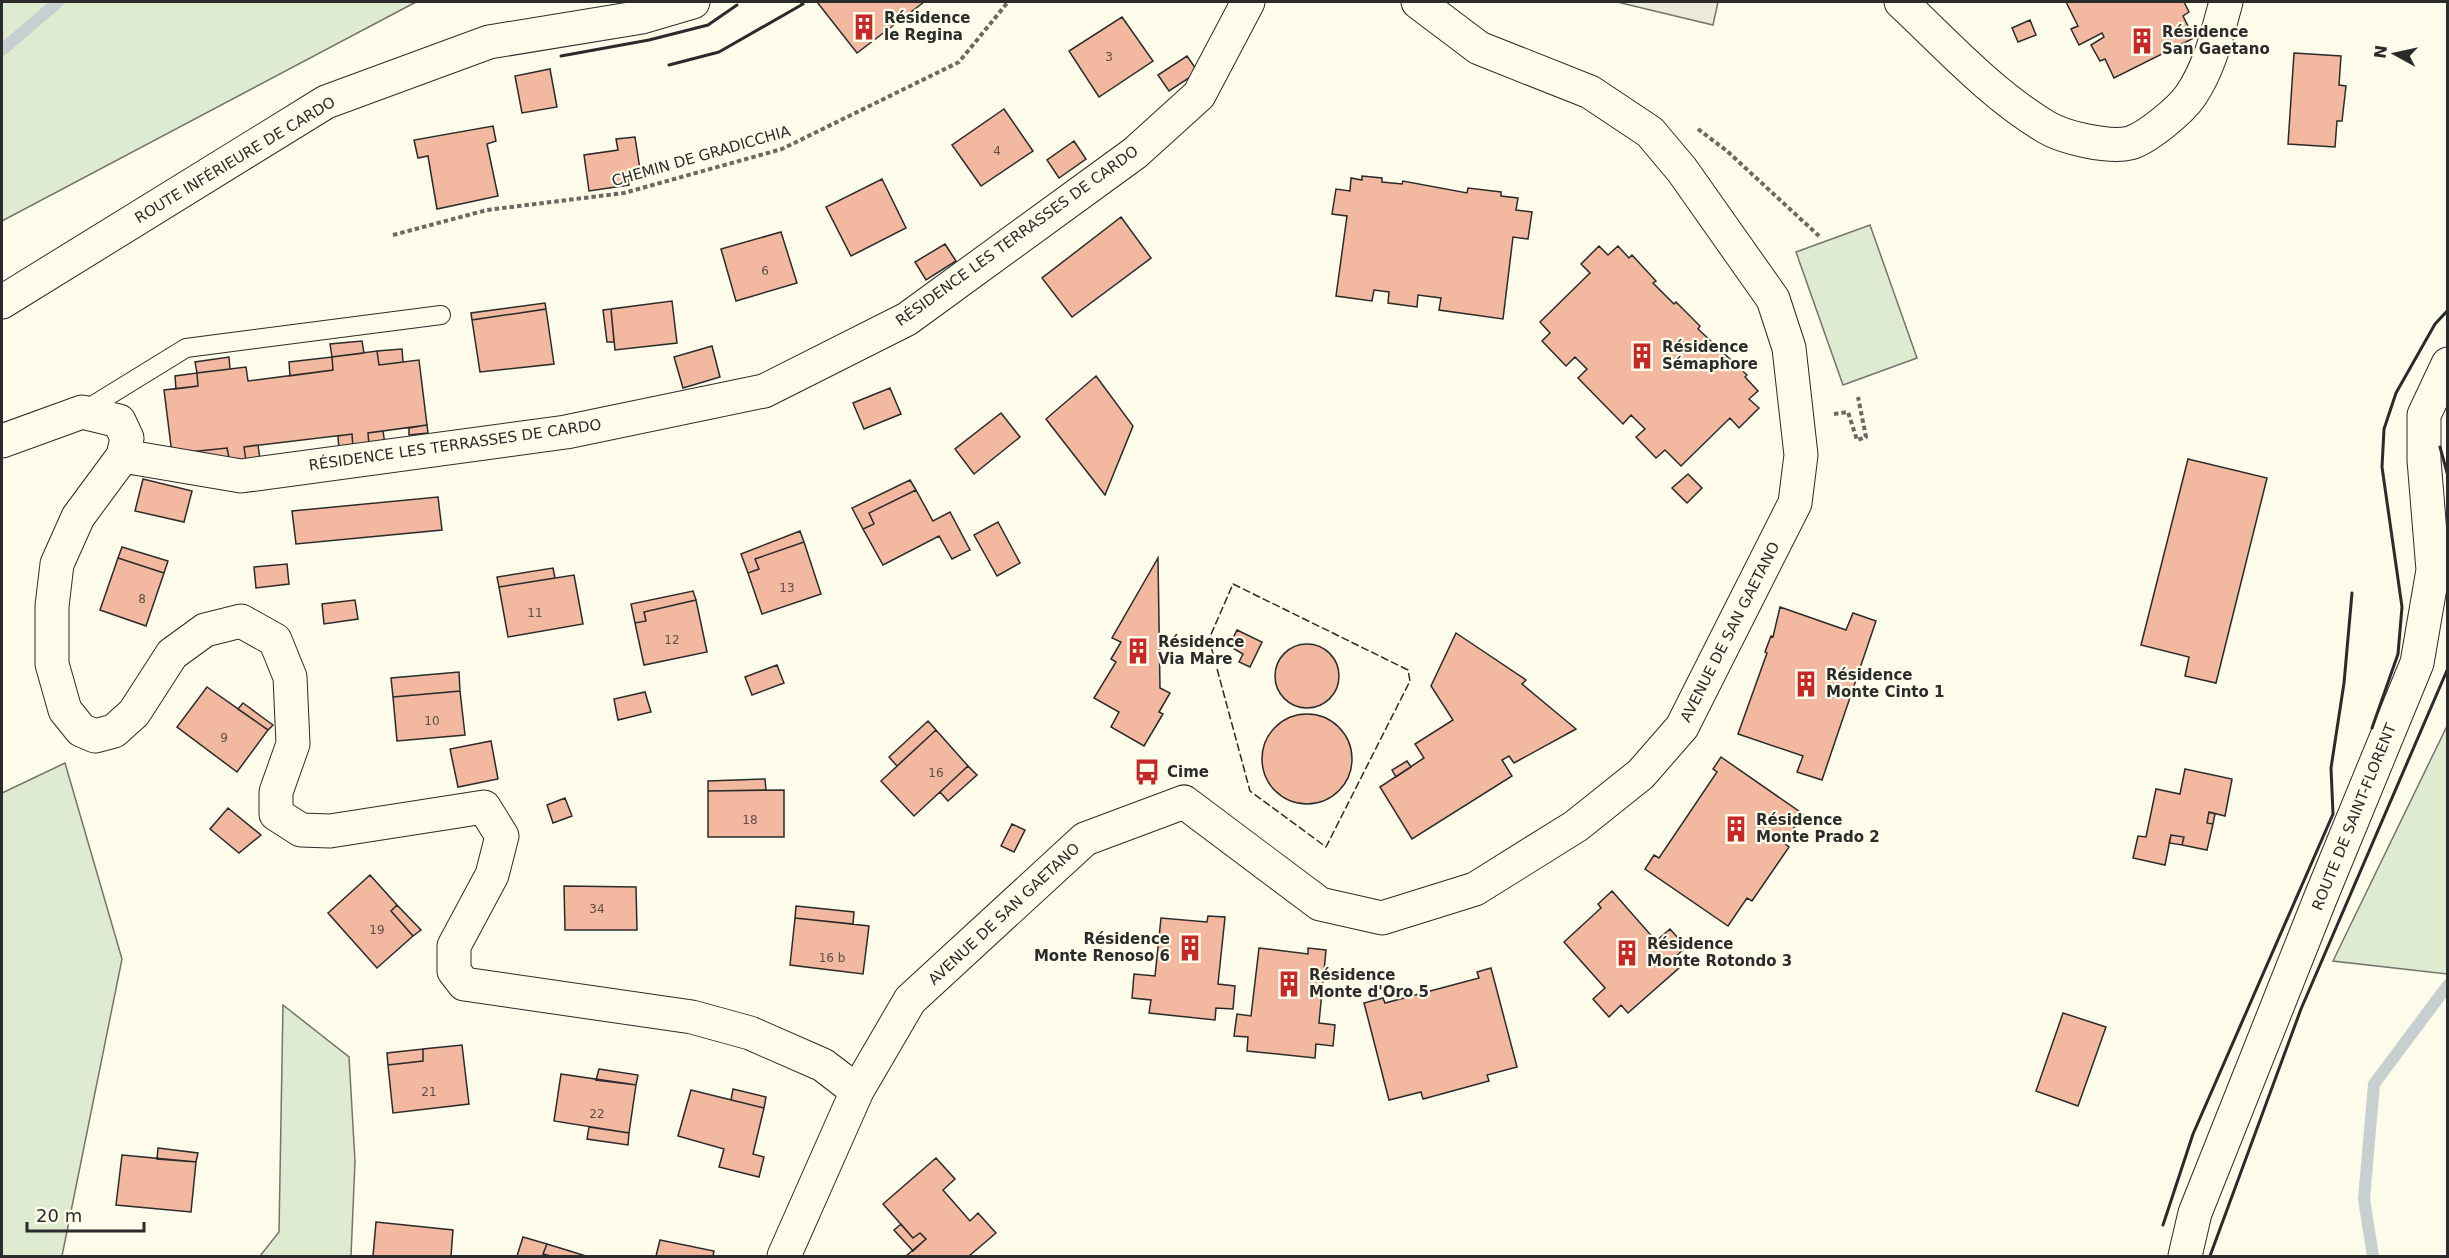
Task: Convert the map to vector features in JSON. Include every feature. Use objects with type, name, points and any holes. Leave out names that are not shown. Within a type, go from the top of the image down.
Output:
[{"type":"street","name":"ROUTE INFÉRIEURE DE CARDO","points":[[2,302],[326,102],[489,42],[642,18],[693,2]]},
{"type":"street","name":"RÉSIDENCE LES TERRASSES DE CARDO","points":[[123,456],[241,476],[566,432],[764,391],[907,319],[1135,153],[1199,95],[1248,2]]},
{"type":"street","name":"AVENUE DE SAN GAETANO","points":[[784,1257],[857,1091],[910,1000],[1085,839],[1184,802],[1320,904],[1382,918],[1475,889],[1576,826],[1641,774],[1682,727],[1795,503],[1801,455],[1789,348],[1773,300],[1682,170],[1650,132],[1590,92],[1479,48],[1418,2]]},
{"type":"street","points":[[1900,2],[2008,102],[2048,128],[2091,142],[2130,143],[2163,123],[2191,96],[2211,56],[2226,2]]},
{"type":"street","name":"ROUTE DE SAINT-FLORENT","points":[[2185,1257],[2194,1214],[2417,663],[2433,570],[2424,460],[2424,415],[2448,364]]},
{"type":"street","points":[[2,441],[82,412],[118,421],[127,438],[123,456],[78,517],[57,564],[52,606],[52,664],[65,710],[81,730],[95,736],[114,731],[134,713],[172,654],[205,630],[241,621],[275,640],[290,677],[293,744],[276,792],[276,814],[302,830],[330,831],[484,807],[502,836],[492,875],[454,946],[454,971],[464,984],[692,1017],[750,1033],[823,1065],[857,1091]]},
{"type":"lane","points":[[82,412],[186,348],[441,315]]},
{"type":"path","name":"CHEMIN DE GRADICCHIA","points":[[393,235],[487,210],[624,193],[782,149],[959,62],[1008,2]]},
{"type":"path","points":[[1650,132],[1681,115],[1727,151],[1819,236]]},
{"type":"path","points":[[1797,421],[1848,412],[1857,440],[1866,436],[1858,397]]},
{"type":"green space","points":[[2,2],[416,2],[2,221]]},
{"type":"green space","points":[[1870,225],[1917,358],[1843,385],[1796,252]]},
{"type":"green space","points":[[2447,726],[2447,974],[2333,961]]},
{"type":"green space","points":[[65,763],[122,959],[62,1256],[2,1256],[2,793]]},
{"type":"green space","points":[[283,1005],[349,1057],[355,1161],[351,1256],[260,1256],[279,1232]]},
{"type":"shaded area","points":[[1617,2],[1718,2],[1713,25]]},
{"type":"building","name":"Résidence le Regina","points":[[817,2],[924,2],[857,53]]},
{"type":"building","name":"Résidence San Gaetano","points":[[2066,2],[2184,2],[2189,12],[2183,16],[2194,38],[2114,78],[2105,59],[2100,61],[2091,45],[2104,37],[2102,33],[2079,45],[2071,29],[2078,26]]},
{"type":"building","points":[[1122,17],[1153,61],[1099,97],[1069,51]]},
{"type":"building","points":[[2030,20],[2036,35],[2018,42],[2012,28]]},
{"type":"building","points":[[2294,53],[2341,56],[2339,85],[2346,86],[2342,121],[2337,121],[2335,147],[2288,144]]},
{"type":"building","points":[[1187,56],[1198,72],[1169,91],[1158,75]]},
{"type":"building","points":[[550,69],[557,107],[522,113],[515,76]]},
{"type":"building","points":[[1004,109],[1033,151],[981,186],[952,145]]},
{"type":"building","points":[[493,126],[496,141],[487,144],[498,196],[437,209],[428,156],[418,158],[414,140]]},
{"type":"building","points":[[635,137],[641,176],[628,178],[629,185],[589,191],[584,155],[618,150],[616,139]]},
{"type":"building","points":[[1074,141],[1086,159],[1059,178],[1047,160]]},
{"type":"building","points":[[1362,176],[1382,178],[1382,182],[1402,184],[1403,181],[1467,193],[1468,188],[1501,192],[1501,196],[1518,198],[1516,210],[1532,212],[1528,239],[1513,237],[1503,319],[1439,310],[1441,298],[1418,295],[1417,307],[1388,303],[1389,292],[1374,290],[1372,301],[1336,296],[1347,216],[1332,214],[1336,189],[1350,191],[1351,178],[1362,180]]},
{"type":"building","points":[[882,179],[906,228],[851,256],[826,207]]},
{"type":"building","points":[[1121,217],[1151,258],[1072,317],[1042,278]]},
{"type":"building","points":[[781,232],[797,283],[736,301],[721,249]]},
{"type":"building","points":[[945,244],[956,261],[926,280],[915,262]]},
{"type":"building","name":"Résidence Sémaphore","points":[[1599,246],[1608,255],[1618,246],[1629,258],[1632,255],[1656,281],[1653,283],[1700,326],[1698,329],[1747,375],[1745,377],[1758,391],[1749,399],[1759,408],[1739,428],[1730,418],[1681,466],[1665,450],[1656,458],[1636,437],[1645,429],[1631,415],[1623,424],[1578,378],[1587,369],[1575,357],[1566,366],[1542,341],[1550,333],[1540,322],[1590,273],[1581,264]]},
{"type":"building","points":[[672,301],[677,343],[615,350],[611,309]]},
{"type":"building","points":[[545,303],[546,309],[472,320],[471,313]]},
{"type":"building","points":[[546,309],[554,364],[480,372],[472,320]]},
{"type":"building","points":[[611,309],[614,342],[607,342],[603,310]]},
{"type":"building","points":[[362,341],[364,353],[332,357],[330,344]]},
{"type":"building","points":[[712,346],[720,377],[683,388],[674,357]]},
{"type":"building","points":[[402,349],[403,362],[379,365],[377,351]]},
{"type":"building","points":[[377,351],[379,365],[419,360],[427,425],[368,433],[369,446],[353,448],[352,434],[244,447],[246,461],[230,463],[227,448],[172,454],[164,390],[198,386],[197,373],[246,367],[248,381],[333,370],[332,357]]},
{"type":"building","points":[[229,357],[230,369],[197,373],[195,362]]},
{"type":"building","points":[[332,357],[333,370],[290,376],[289,362]]},
{"type":"building","points":[[197,373],[198,386],[176,389],[175,376]]},
{"type":"building","points":[[1096,376],[1133,426],[1105,495],[1046,419]]},
{"type":"building","points":[[890,388],[901,414],[864,429],[853,403]]},
{"type":"building","points":[[1001,413],[1020,437],[974,474],[955,449]]},
{"type":"building","points":[[427,425],[428,433],[409,435],[409,428]]},
{"type":"building","points":[[383,431],[385,444],[369,446],[368,433]]},
{"type":"building","points":[[352,434],[353,448],[339,450],[338,436]]},
{"type":"building","points":[[258,445],[260,459],[246,461],[244,447]]},
{"type":"building","points":[[227,448],[230,463],[188,452]]},
{"type":"building","points":[[2188,459],[2267,478],[2216,683],[2185,676],[2189,657],[2141,645]]},
{"type":"building","points":[[1688,474],[1702,488],[1687,503],[1672,488]]},
{"type":"building","points":[[143,479],[192,491],[184,522],[135,511]]},
{"type":"building","points":[[910,480],[916,490],[869,513],[874,524],[863,529],[852,508]]},
{"type":"building","points":[[916,490],[933,521],[950,512],[970,550],[952,559],[939,536],[883,565],[863,529],[874,524],[869,513]]},
{"type":"building","points":[[438,497],[442,530],[296,544],[292,511]]},
{"type":"building","points":[[998,522],[1020,563],[997,576],[974,535]]},
{"type":"building","points":[[800,531],[804,542],[755,559],[759,569],[748,573],[741,554]]},
{"type":"building","points":[[804,542],[821,594],[762,614],[748,573],[759,569],[755,559]]},
{"type":"building","points":[[122,547],[168,561],[164,573],[118,558]]},
{"type":"building","points":[[118,558],[164,573],[146,626],[100,610]]},
{"type":"building","name":"Résidence Via Mare","points":[[1158,558],[1160,688],[1170,693],[1159,712],[1163,714],[1144,746],[1111,727],[1119,712],[1094,698],[1116,662],[1111,659],[1121,642],[1112,638]]},
{"type":"building","points":[[287,564],[289,584],[256,588],[254,567]]},
{"type":"building","points":[[553,568],[555,578],[499,587],[497,577]]},
{"type":"building","points":[[574,575],[583,624],[508,637],[499,587]]},
{"type":"building","points":[[693,591],[696,600],[644,612],[646,621],[635,623],[631,604]]},
{"type":"building","points":[[355,600],[358,619],[324,624],[322,604]]},
{"type":"building","points":[[696,600],[707,652],[644,665],[635,623],[646,621],[644,612]]},
{"type":"building","name":"Résidence Monte Cinto 1","points":[[1780,607],[1846,630],[1853,613],[1876,621],[1822,780],[1797,772],[1803,756],[1738,734],[1767,653],[1765,652],[1771,636],[1773,637]]},
{"type":"building","points":[[1237,630],[1262,642],[1250,667],[1239,662],[1243,654],[1229,646]]},
{"type":"building","points":[[1456,633],[1526,680],[1522,684],[1576,729],[1514,763],[1509,756],[1502,760],[1512,776],[1412,839],[1380,787],[1424,758],[1415,744],[1453,720],[1431,686]]},
{"type":"building","points":[[1307,644],[1325,650],[1333,658],[1339,676],[1333,694],[1325,702],[1307,708],[1289,702],[1281,694],[1275,676],[1281,658],[1289,650]]},
{"type":"building","points":[[777,665],[784,683],[752,695],[745,677]]},
{"type":"building","points":[[459,672],[460,691],[393,697],[391,678]]},
{"type":"building","points":[[207,687],[268,730],[237,772],[177,727]]},
{"type":"building","points":[[460,691],[465,735],[397,741],[393,697]]},
{"type":"building","points":[[645,692],[651,712],[618,720],[614,699]]},
{"type":"building","points":[[243,703],[273,725],[268,730],[238,709]]},
{"type":"building","points":[[1307,714],[1324,718],[1339,727],[1348,742],[1352,759],[1348,776],[1339,791],[1324,800],[1307,804],[1290,800],[1275,791],[1266,776],[1262,759],[1266,742],[1275,727],[1290,718]]},
{"type":"building","points":[[928,721],[936,730],[897,766],[889,757]]},
{"type":"building","points":[[936,730],[968,766],[914,816],[881,781]]},
{"type":"building","points":[[491,741],[498,779],[458,787],[450,749]]},
{"type":"building","name":"Résidence Monte Prado 2","points":[[1721,757],[1803,814],[1784,843],[1789,847],[1752,901],[1747,898],[1728,926],[1645,869],[1654,855],[1659,858],[1717,772],[1713,769]]},
{"type":"building","points":[[1407,761],[1411,767],[1396,777],[1392,770]]},
{"type":"building","points":[[968,766],[977,775],[948,801],[940,792]]},
{"type":"building","points":[[2185,769],[2232,779],[2225,816],[2209,812],[2207,823],[2213,824],[2207,850],[2182,845],[2184,837],[2171,835],[2165,865],[2133,858],[2138,836],[2146,837],[2156,789],[2180,794]]},
{"type":"building","points":[[765,779],[766,790],[708,791],[708,781]]},
{"type":"building","points":[[784,790],[784,837],[708,837],[708,791]]},
{"type":"building","points":[[565,798],[572,816],[553,823],[547,805]]},
{"type":"building","points":[[228,808],[261,835],[239,853],[210,829]]},
{"type":"building","points":[[2209,812],[2215,814],[2213,824],[2207,823]]},
{"type":"building","points":[[1012,824],[1025,830],[1014,852],[1001,846]]},
{"type":"building","points":[[2171,835],[2184,837],[2182,845],[2169,843]]},
{"type":"building","points":[[370,875],[397,905],[391,911],[413,936],[377,968],[328,913]]},
{"type":"building","points":[[564,886],[636,887],[637,930],[565,930]]},
{"type":"building","name":"Résidence Monte Rotondo 3","points":[[1612,891],[1656,941],[1670,929],[1686,947],[1673,959],[1679,968],[1628,1013],[1621,1005],[1609,1017],[1593,999],[1605,988],[1564,942],[1601,908],[1598,904]]},
{"type":"building","points":[[397,905],[421,930],[413,936],[391,911]]},
{"type":"building","points":[[796,906],[854,912],[853,924],[795,918]]},
{"type":"building","name":"Résidence Monte Renoso 6","points":[[1208,916],[1225,917],[1218,984],[1235,986],[1233,1009],[1216,1008],[1215,1020],[1149,1013],[1151,1000],[1132,998],[1134,974],[1155,976],[1161,918],[1207,922]]},
{"type":"building","points":[[795,918],[869,926],[863,974],[790,965]]},
{"type":"building","name":"Résidence Monte d'Oro 5","points":[[1259,948],[1308,954],[1308,948],[1326,950],[1319,1023],[1335,1025],[1333,1046],[1316,1044],[1315,1058],[1247,1051],[1248,1037],[1234,1036],[1237,1014],[1251,1016]]},
{"type":"building","points":[[1491,968],[1517,1067],[1487,1075],[1489,1081],[1423,1099],[1421,1092],[1389,1100],[1364,1003],[1383,998],[1385,1003],[1479,978],[1477,972]]},
{"type":"building","points":[[2063,1013],[2106,1027],[2078,1106],[2036,1091]]},
{"type":"building","points":[[462,1045],[469,1104],[393,1113],[388,1065],[423,1061],[423,1049]]},
{"type":"building","points":[[423,1049],[423,1061],[388,1065],[387,1053]]},
{"type":"building","points":[[599,1069],[638,1075],[636,1085],[596,1080]]},
{"type":"building","points":[[561,1074],[636,1085],[629,1133],[554,1121]]},
{"type":"building","points":[[733,1089],[766,1097],[764,1108],[731,1100]]},
{"type":"building","points":[[691,1090],[764,1108],[753,1154],[764,1157],[759,1177],[719,1167],[724,1149],[678,1136]]},
{"type":"building","points":[[589,1127],[629,1133],[628,1145],[587,1139]]},
{"type":"building","points":[[158,1148],[198,1153],[196,1162],[157,1159]]},
{"type":"building","points":[[122,1155],[196,1162],[191,1212],[116,1205]]},
{"type":"building","points":[[936,1158],[955,1179],[943,1190],[970,1221],[978,1213],[996,1233],[969,1256],[906,1256],[926,1239],[920,1233],[913,1238],[883,1204]]},
{"type":"building","points":[[376,1222],[453,1230],[451,1256],[373,1256]]},
{"type":"building","points":[[901,1224],[913,1238],[920,1233],[926,1239],[913,1251],[894,1230]]},
{"type":"building","points":[[523,1237],[547,1244],[543,1254],[551,1256],[517,1256]]},
{"type":"building","points":[[660,1240],[714,1251],[713,1256],[656,1256]]},
{"type":"building","points":[[547,1244],[586,1256],[543,1254]]},
{"type":"waterway","points":[[2,50],[58,2]]},
{"type":"waterway","points":[[2373,1256],[2364,1199],[2374,1084],[2448,985]]},
{"type":"fence","points":[[1233,584],[1408,670],[1410,681],[1326,847],[1250,791],[1209,639],[1233,584]]},
{"type":"wall","points":[[669,65],[719,52],[803,4],[801,2]]},
{"type":"wall","points":[[561,56],[649,40],[708,25],[737,5]]},
{"type":"wall","points":[[2372,728],[2398,654],[2402,607],[2382,467],[2384,429],[2396,393],[2435,324],[2448,310]]},
{"type":"wall","points":[[2440,447],[2448,476]]},
{"type":"wall","points":[[2163,1225],[2193,1134],[2333,814],[2331,768],[2344,683],[2352,593]]},
{"type":"wall","points":[[2210,1256],[2301,1009],[2448,668]]},
{"type":"place","name":"Résidence le Regina","points":[[864,27]]},
{"type":"place","name":"Résidence San Gaetano","points":[[2142,41]]},
{"type":"place","name":"Résidence Sémaphore","points":[[1642,356]]},
{"type":"place","name":"Résidence Via Mare","points":[[1138,651]]},
{"type":"place","name":"Résidence Monte Cinto 1","points":[[1806,684]]},
{"type":"place","name":"Cime","points":[[1147,772]]},
{"type":"place","name":"Résidence Monte Prado 2","points":[[1736,829]]},
{"type":"place","name":"Résidence Monte Renoso 6","points":[[1190,948]]},
{"type":"place","name":"Résidence Monte Rotondo 3","points":[[1627,953]]},
{"type":"place","name":"Résidence Monte d'Oro 5","points":[[1289,984]]}]
